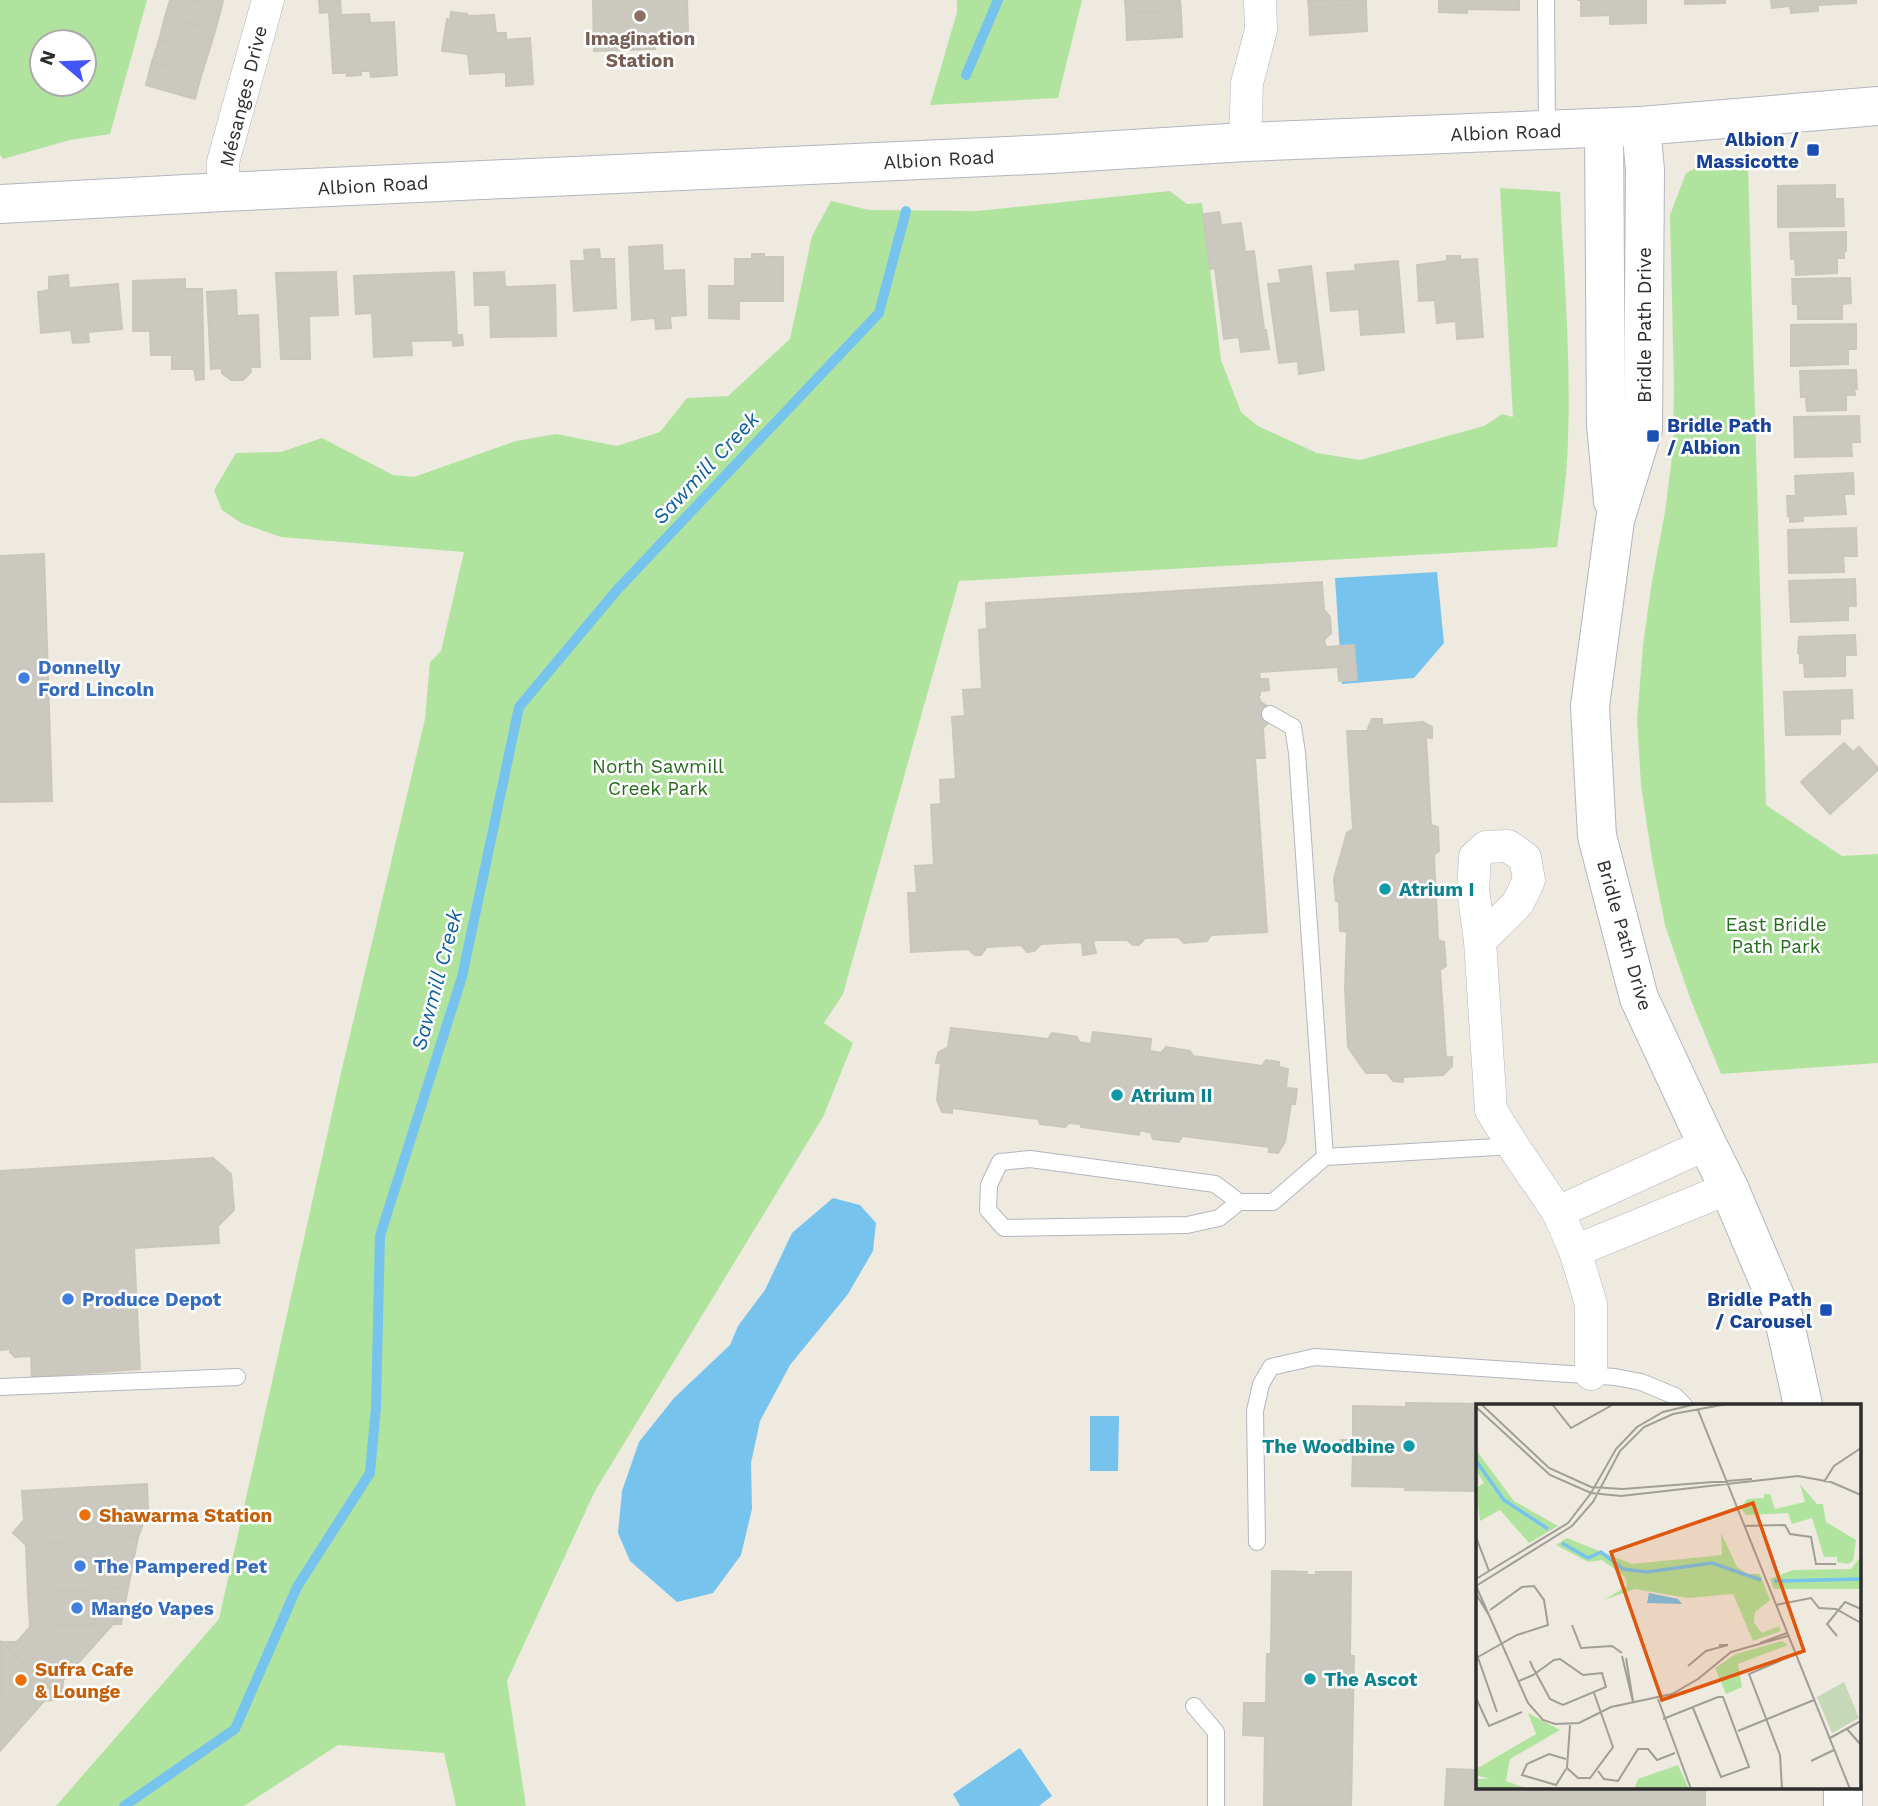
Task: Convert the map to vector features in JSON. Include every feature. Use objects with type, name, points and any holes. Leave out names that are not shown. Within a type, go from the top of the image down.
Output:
[{"type":"street","name":"Mésanges Drive","points":[[223,192],[223,162],[268,0]]},
{"type":"street","points":[[1245,142],[1247,83],[1261,30],[1260,0]]},
{"type":"street","name":"Albion Road","points":[[0,204],[1051,154],[1245,142],[1547,131],[1878,106]]},
{"type":"street","name":"Bridle Path Drive","points":[[1623,127],[1606,424],[1615,520],[1590,706],[1597,836],[1639,998],[1729,1188],[1783,1315],[1802,1404]]},
{"type":"street","points":[[1480,941],[1491,1110],[1558,1212],[1574,1251],[1591,1304],[1591,1374]]},
{"type":"street","points":[[1558,1212],[1707,1144]]},
{"type":"street","points":[[1574,1251],[1729,1188]]},
{"type":"street","points":[[1843,1788],[1843,1806]]},
{"type":"lane","points":[[1546,0],[1547,131]]},
{"type":"lane","points":[[1270,714],[1293,727],[1297,753],[1325,1157]]},
{"type":"lane","points":[[1239,1202],[1219,1218],[1187,1225],[1004,1228],[988,1210],[989,1185],[1000,1162],[1030,1159],[1215,1184],[1239,1202],[1273,1202],[1325,1157],[1513,1146]]},
{"type":"lane","points":[[1257,1542],[1255,1410],[1261,1384],[1271,1367],[1315,1357],[1591,1374],[1641,1382],[1675,1396],[1683,1404]]},
{"type":"lane","points":[[0,1387],[237,1377]]},
{"type":"lane","points":[[1194,1706],[1216,1732],[1216,1806]]},
{"type":"green space","points":[[0,0],[147,0],[110,134],[70,140],[3,159],[0,155]]},
{"type":"green space","points":[[957,0],[1082,0],[1058,98],[930,105],[957,12]]},
{"type":"green space","name":"East Bridle Path Park","points":[[1748,162],[1766,805],[1842,856],[1878,854],[1878,1063],[1721,1074],[1690,998],[1665,925],[1641,785],[1637,720],[1643,645],[1673,449],[1670,215],[1686,173],[1706,163]]},
{"type":"green space","name":"North Sawmill Creek Park","points":[[1500,188],[1560,192],[1569,409],[1567,467],[1557,547],[959,581],[843,994],[824,1023],[853,1043],[823,1117],[595,1491],[507,1681],[526,1806],[456,1806],[444,1753],[338,1745],[244,1806],[56,1806],[219,1619],[341,1073],[425,719],[430,662],[441,651],[464,552],[281,537],[241,523],[222,510],[214,490],[236,453],[281,452],[322,438],[393,475],[414,477],[516,441],[556,434],[617,446],[660,432],[687,398],[728,396],[790,339],[812,236],[831,201],[869,210],[978,211],[1170,191],[1187,204],[1202,203],[1221,360],[1241,412],[1258,426],[1317,453],[1360,460],[1484,426],[1502,414],[1513,417]]},
{"type":"water","points":[[1437,572],[1444,643],[1414,678],[1342,684],[1335,578]]},
{"type":"water","points":[[833,1198],[860,1205],[876,1223],[873,1251],[848,1294],[790,1365],[760,1421],[751,1463],[752,1509],[741,1555],[713,1593],[677,1602],[630,1561],[618,1533],[622,1491],[639,1442],[674,1398],[730,1345],[738,1326],[765,1290],[792,1233]]},
{"type":"water","points":[[1090,1416],[1119,1416],[1118,1471],[1090,1471]]},
{"type":"water","points":[[1020,1748],[1052,1796],[1039,1806],[960,1806],[953,1794]]},
{"type":"building","points":[[170,0],[189,0],[221,9],[215,31],[165,17]]},
{"type":"building","points":[[189,0],[223,0],[221,9]]},
{"type":"building","points":[[319,0],[340,0],[341,15],[369,14],[370,23],[394,22],[397,75],[371,77],[370,71],[347,76],[347,73],[333,73],[329,12],[320,13]]},
{"type":"building","name":"Imagination Station","points":[[593,0],[687,0],[688,33],[654,32],[655,49],[594,51]]},
{"type":"building","points":[[1125,0],[1180,0],[1181,11],[1126,13]]},
{"type":"building","points":[[1308,0],[1366,0],[1366,4],[1309,8]]},
{"type":"building","points":[[1439,0],[1519,0],[1519,10],[1467,9],[1467,13],[1439,12]]},
{"type":"building","points":[[1581,0],[1646,0],[1646,23],[1610,24],[1610,15],[1581,16]]},
{"type":"building","points":[[1685,0],[1725,0],[1725,3],[1685,4]]},
{"type":"building","points":[[1771,0],[1856,0],[1856,3],[1818,5],[1818,11],[1791,13],[1790,6],[1772,8]]},
{"type":"building","points":[[1366,4],[1367,31],[1310,35],[1309,8]]},
{"type":"building","points":[[1181,11],[1182,37],[1127,40],[1126,13]]},
{"type":"building","points":[[451,12],[467,16],[494,15],[496,33],[506,33],[506,40],[530,38],[533,84],[506,86],[506,72],[470,74],[468,54],[442,51],[447,19],[450,20]]},
{"type":"building","points":[[165,17],[215,31],[208,54],[159,40]]},
{"type":"building","points":[[159,40],[208,54],[201,76],[152,62]]},
{"type":"building","points":[[152,62],[201,76],[195,99],[146,85]]},
{"type":"building","points":[[1835,185],[1835,199],[1843,199],[1844,226],[1778,227],[1778,186]]},
{"type":"building","points":[[1219,212],[1221,225],[1241,223],[1245,252],[1254,251],[1269,349],[1241,352],[1239,337],[1224,339],[1215,268],[1210,269],[1203,214]]},
{"type":"building","points":[[1846,232],[1846,251],[1844,258],[1837,258],[1837,273],[1796,275],[1795,259],[1791,259],[1790,233]]},
{"type":"building","points":[[662,245],[663,271],[684,270],[686,315],[670,316],[671,328],[656,329],[655,318],[632,320],[629,247]]},
{"type":"building","points":[[599,249],[600,259],[614,259],[616,308],[574,311],[571,261],[585,261],[584,250]]},
{"type":"building","points":[[752,254],[783,257],[783,301],[739,301],[739,319],[709,318],[709,286],[735,286],[735,259],[752,259]]},
{"type":"building","points":[[1447,256],[1460,256],[1460,260],[1477,259],[1483,337],[1457,339],[1456,321],[1437,323],[1435,300],[1419,301],[1417,265],[1447,261]]},
{"type":"building","points":[[1398,261],[1404,332],[1361,335],[1359,309],[1331,311],[1327,273],[1356,271],[1355,265]]},
{"type":"building","points":[[1311,266],[1324,370],[1299,374],[1298,361],[1279,363],[1268,284],[1281,283],[1279,270]]},
{"type":"building","points":[[336,272],[338,315],[309,316],[310,359],[281,359],[276,273]]},
{"type":"building","points":[[454,272],[457,335],[462,335],[463,345],[453,346],[453,340],[411,341],[412,355],[374,357],[372,313],[356,314],[354,276]]},
{"type":"building","points":[[504,272],[505,287],[555,285],[556,336],[491,337],[490,305],[475,305],[474,273]]},
{"type":"building","points":[[68,275],[69,288],[118,284],[122,329],[88,332],[89,342],[73,343],[71,330],[41,333],[38,292],[49,290],[49,277]]},
{"type":"building","points":[[1850,278],[1851,303],[1842,304],[1842,319],[1798,319],[1798,304],[1793,304],[1792,279]]},
{"type":"building","points":[[185,279],[185,289],[202,289],[204,379],[196,380],[194,369],[172,369],[172,355],[151,355],[150,331],[133,331],[133,281]]},
{"type":"building","points":[[236,290],[237,316],[258,315],[260,367],[250,367],[251,372],[243,380],[231,380],[222,373],[222,368],[211,369],[207,292]]},
{"type":"building","points":[[1856,324],[1856,349],[1848,349],[1848,364],[1791,366],[1791,325]]},
{"type":"building","points":[[1856,370],[1857,389],[1854,389],[1855,395],[1846,395],[1846,410],[1807,411],[1806,397],[1801,397],[1800,371]]},
{"type":"building","points":[[1859,416],[1860,442],[1851,442],[1852,456],[1795,457],[1794,417]]},
{"type":"building","points":[[1853,473],[1854,494],[1844,494],[1846,514],[1803,516],[1803,521],[1790,522],[1787,496],[1796,496],[1795,476]]},
{"type":"building","points":[[1856,528],[1857,556],[1843,556],[1844,572],[1789,573],[1788,530]]},
{"type":"building","name":"Donnelly Ford Lincoln","points":[[44,554],[52,801],[0,802],[0,556]]},
{"type":"building","points":[[1855,579],[1856,606],[1848,606],[1848,620],[1791,622],[1789,581]]},
{"type":"building","points":[[1322,582],[1324,610],[1330,617],[1331,633],[1324,640],[1326,647],[1354,645],[1357,680],[1339,681],[1338,667],[1259,672],[1260,679],[1268,679],[1269,690],[1260,691],[1258,695],[1261,702],[1270,708],[1270,721],[1263,728],[1265,758],[1255,758],[1267,932],[1211,935],[1207,941],[1184,943],[1178,937],[1145,938],[1139,945],[1133,945],[1127,940],[1096,940],[1093,941],[1096,953],[1083,955],[1082,942],[1041,944],[1034,951],[1027,952],[1021,945],[987,947],[981,955],[975,955],[968,949],[911,952],[908,893],[917,893],[915,866],[934,865],[931,805],[941,804],[940,780],[956,779],[952,717],[965,716],[963,690],[982,689],[979,630],[987,629],[986,603]]},
{"type":"building","points":[[1855,635],[1856,655],[1845,655],[1845,676],[1805,677],[1804,663],[1800,663],[1802,656],[1798,653],[1799,637]]},
{"type":"building","points":[[1852,690],[1853,718],[1840,719],[1840,734],[1786,735],[1784,692]]},
{"type":"building","name":"Atrium I","points":[[1372,719],[1382,719],[1382,725],[1423,722],[1432,727],[1432,738],[1426,737],[1431,825],[1438,827],[1439,851],[1434,855],[1438,940],[1444,942],[1446,966],[1440,970],[1446,1058],[1452,1057],[1452,1066],[1443,1075],[1403,1077],[1403,1082],[1393,1081],[1387,1073],[1366,1073],[1348,1047],[1345,988],[1347,932],[1340,931],[1339,902],[1336,901],[1334,878],[1347,833],[1353,829],[1347,731],[1367,731]]},
{"type":"building","points":[[1844,743],[1853,752],[1859,747],[1878,770],[1830,814],[1801,782]]},
{"type":"building","name":"Atrium II","points":[[951,1028],[1048,1039],[1052,1033],[1077,1037],[1079,1042],[1091,1044],[1093,1032],[1151,1039],[1150,1051],[1161,1053],[1166,1047],[1190,1051],[1193,1056],[1262,1066],[1266,1060],[1279,1062],[1279,1067],[1288,1069],[1286,1088],[1297,1089],[1295,1104],[1291,1104],[1285,1142],[1278,1153],[1269,1152],[1269,1147],[1182,1136],[1179,1142],[1153,1139],[1151,1133],[1140,1130],[1139,1135],[1081,1127],[1081,1124],[1069,1123],[1065,1127],[1040,1124],[1038,1119],[952,1108],[952,1113],[942,1112],[937,1100],[941,1063],[936,1063],[938,1053],[948,1047]]},
{"type":"building","name":"Produce Depot","points":[[213,1158],[231,1174],[234,1210],[218,1226],[219,1243],[134,1248],[140,1369],[32,1377],[31,1356],[15,1357],[10,1349],[0,1350],[0,1171]]},
{"type":"building","name":"The Woodbine","points":[[1406,1403],[1489,1404],[1476,1404],[1476,1491],[1352,1486],[1353,1453],[1341,1453],[1341,1440],[1353,1440],[1353,1406],[1406,1407]]},
{"type":"building","name":"Shawarma Station","points":[[147,1484],[148,1510],[138,1537],[26,1545],[13,1533],[24,1520],[22,1491]]},
{"type":"building","name":"The Pampered Pet","points":[[138,1537],[128,1588],[28,1593],[26,1545]]},
{"type":"building","name":"The Ascot","points":[[1272,1571],[1307,1572],[1307,1575],[1316,1575],[1316,1572],[1351,1572],[1350,1656],[1354,1656],[1351,1806],[1264,1806],[1265,1736],[1243,1735],[1244,1703],[1266,1703],[1267,1654],[1271,1654]]},
{"type":"building","name":"Mango Vapes","points":[[128,1588],[121,1624],[30,1627],[28,1593]]},
{"type":"building","points":[[113,1624],[63,1680],[62,1699],[1,1642],[17,1642],[30,1627]]},
{"type":"building","name":"Sufra Cafe & Lounge","points":[[1,1642],[62,1699],[44,1701],[0,1751]]},
{"type":"building","points":[[1447,1769],[1476,1770],[1476,1788],[1705,1788],[1705,1806],[1445,1806]]},
{"type":"waterway","name":"Sawmill Creek","points":[[966,75],[998,0]]},
{"type":"waterway","name":"Sawmill Creek","points":[[124,1806],[235,1729],[297,1587],[370,1473],[376,1407],[380,1236],[462,977],[519,707],[617,590],[879,313],[906,211]]},
{"type":"place","name":"Imagination Station","points":[[640,16]]},
{"type":"place","name":"Albion / Massicotte","points":[[1813,150]]},
{"type":"place","name":"Bridle Path / Albion","points":[[1653,436]]},
{"type":"place","name":"Donnelly Ford Lincoln","points":[[24,678]]},
{"type":"place","name":"Atrium I","points":[[1385,889]]},
{"type":"place","name":"Atrium II","points":[[1117,1095]]},
{"type":"place","name":"Produce Depot","points":[[68,1299]]},
{"type":"place","name":"Bridle Path / Carousel","points":[[1826,1310]]},
{"type":"place","name":"The Woodbine","points":[[1409,1446]]},
{"type":"place","name":"Shawarma Station","points":[[85,1515]]},
{"type":"place","name":"The Pampered Pet","points":[[80,1566]]},
{"type":"place","name":"Mango Vapes","points":[[77,1608]]},
{"type":"place","name":"The Ascot","points":[[1310,1679]]},
{"type":"place","name":"Sufra Cafe & Lounge","points":[[21,1680]]}]
